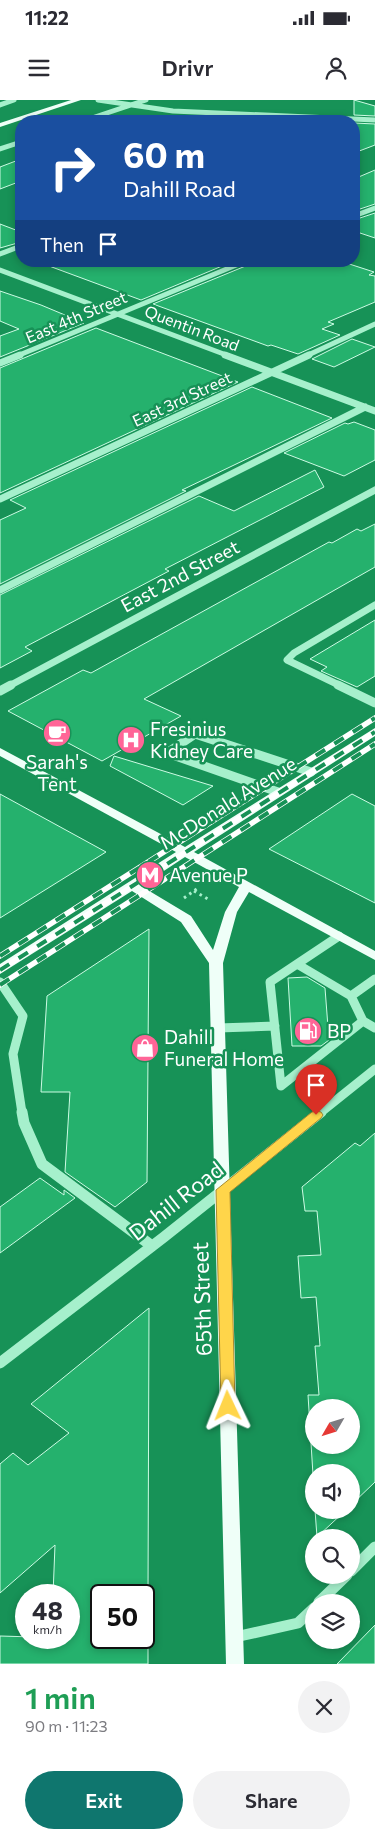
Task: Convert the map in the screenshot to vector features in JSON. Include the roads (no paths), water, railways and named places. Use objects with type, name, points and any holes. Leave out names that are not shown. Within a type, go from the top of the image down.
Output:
[{"type":"main road","points":[[33,115],[78,100]]},
{"type":"main road","points":[[0,126],[15,121]]},
{"type":"main road","name":"McDonald Avenue","points":[[0,970],[375,731]]},
{"type":"main road","points":[[0,751],[375,956]]},
{"type":"main road","name":"65th Street","points":[[235,1664],[216,963],[231,912],[247,885]]},
{"type":"main road","points":[[132,886],[186,919],[216,963]]},
{"type":"street","points":[[0,104],[14,100]]},
{"type":"street","points":[[98,100],[173,111],[254,115]]},
{"type":"street","points":[[101,115],[146,100]]},
{"type":"street","points":[[360,119],[375,113]]},
{"type":"street","points":[[360,120],[375,120]]},
{"type":"street","points":[[0,149],[15,144]]},
{"type":"street","points":[[360,214],[375,208]]},
{"type":"street","points":[[0,254],[15,248]]},
{"type":"street","name":"East 4th Street","points":[[0,363],[232,267]]},
{"type":"street","name":"Quentin Road","points":[[0,270],[375,411]]},
{"type":"street","name":"East 3rd Street","points":[[0,499],[375,324]]},
{"type":"street","points":[[0,590],[365,407]]},
{"type":"street","name":"East 2nd Street","points":[[0,691],[375,490]]},
{"type":"street","points":[[375,606],[294,653],[287,660],[375,703]]},
{"type":"street","points":[[278,792],[167,753],[195,734],[311,772]]},
{"type":"street","points":[[339,936],[270,982],[281,1086],[363,1020]]},
{"type":"street","points":[[297,964],[351,996],[363,1020],[375,1028]]},
{"type":"street","points":[[351,996],[375,979]]},
{"type":"street","points":[[0,982],[23,1016],[13,1054],[24,1123],[42,1164],[152,1246]]},
{"type":"street","points":[[218,1028],[275,1026]]},
{"type":"street","name":"Dahill Road","points":[[0,1363],[152,1246],[375,1068]]},
{"type":"street","points":[[360,1562],[375,1548]]},
{"type":"street","points":[[327,1594],[338,1584]]},
{"type":"street","points":[[235,1637],[298,1623],[305,1616]]},
{"type":"railway","points":[[0,956],[375,718]]},
{"type":"railway","points":[[0,970],[375,732]]},
{"type":"railway","points":[[0,985],[375,744]]},
{"type":"place","name":"Sarah's Tent","points":[[57,733]]},
{"type":"place","name":"Fresinius Kidney Care","points":[[131,740]]},
{"type":"place","name":"Avenue P","points":[[150,875]]},
{"type":"place","name":"BP","points":[[308,1031]]},
{"type":"place","name":"Dahill Funeral Home","points":[[145,1048]]}]
